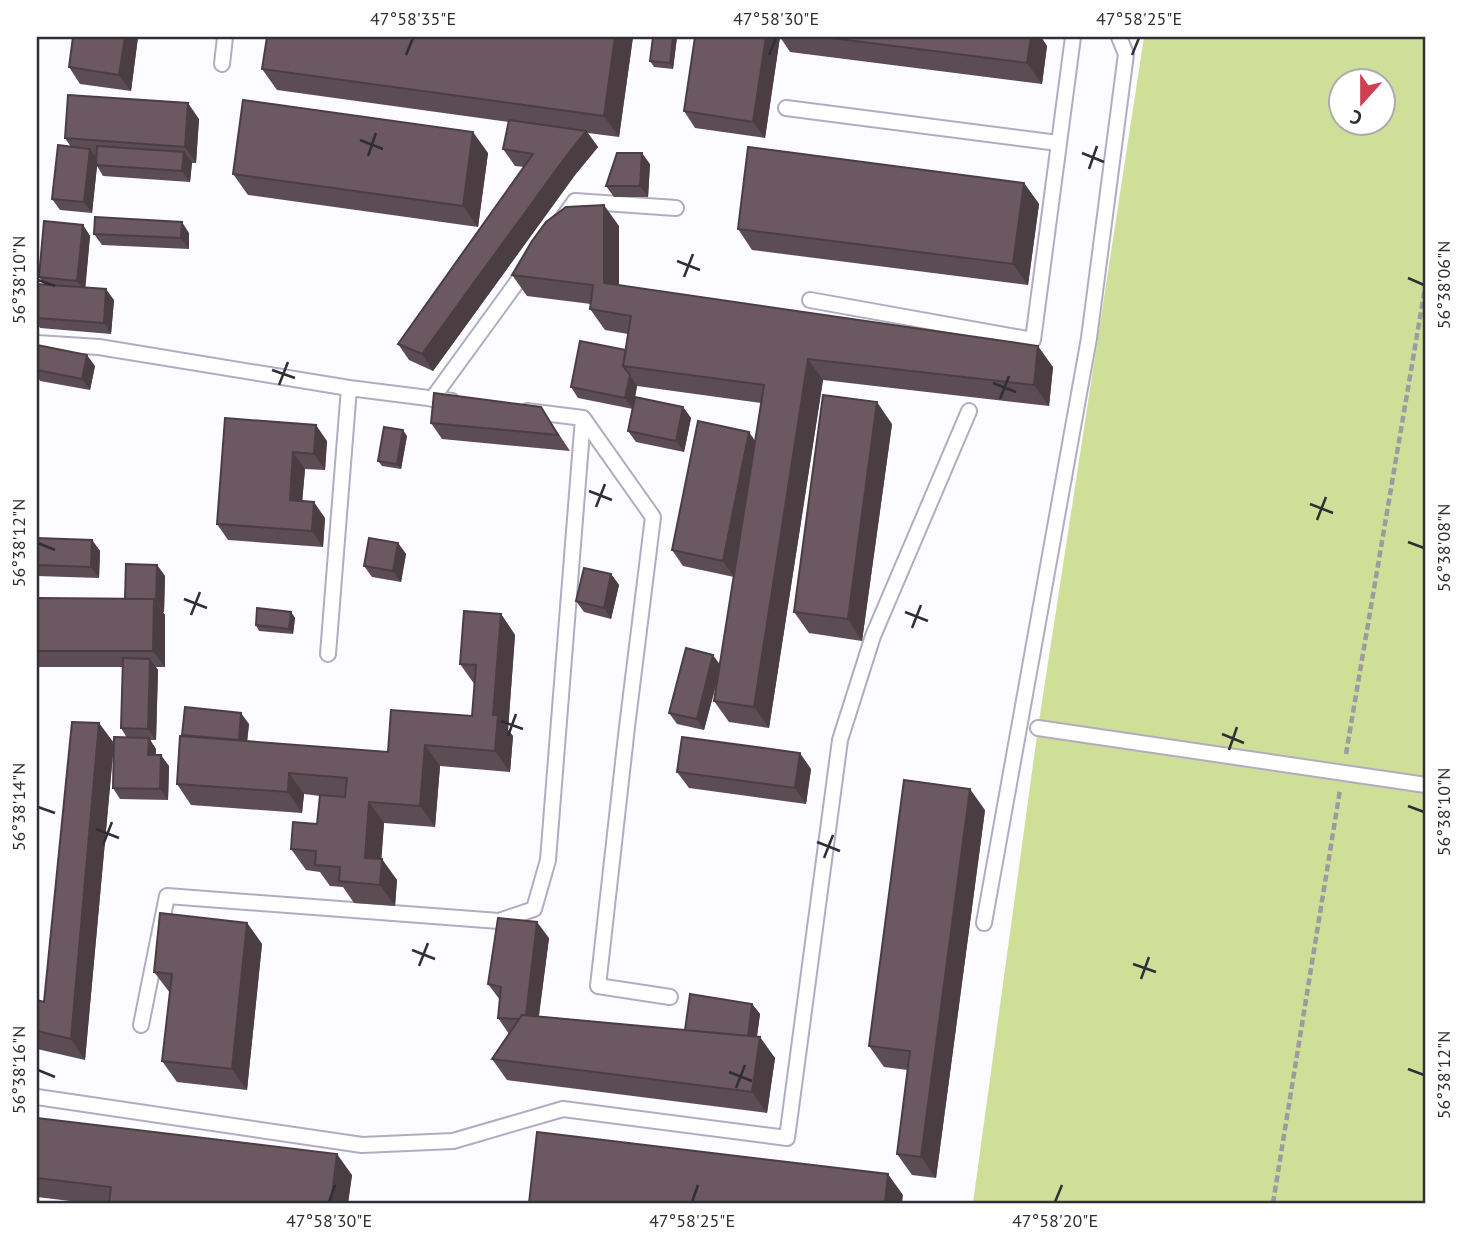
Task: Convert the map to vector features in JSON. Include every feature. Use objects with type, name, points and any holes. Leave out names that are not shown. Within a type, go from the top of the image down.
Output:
[{"type":"lane","points":[[222,64],[225,37]]},
{"type":"lane","points":[[810,300],[1033,340],[1073,37]]},
{"type":"lane","points":[[984,923],[1089,338],[1126,54],[1119,37]]},
{"type":"lane","points":[[786,108],[1058,143]]},
{"type":"lane","points":[[551,234],[575,201],[676,208]]},
{"type":"lane","points":[[432,399],[536,256]]},
{"type":"lane","points":[[37,343],[99,347],[349,388],[459,402]]},
{"type":"lane","points":[[328,654],[349,388]]},
{"type":"lane","points":[[514,410],[583,418],[653,517],[626,727],[598,986],[670,997]]},
{"type":"lane","points":[[37,1097],[362,1145],[453,1141],[563,1108],[787,1138],[840,740],[873,636],[969,411]]},
{"type":"lane","points":[[141,1026],[167,896],[499,921],[534,909],[548,860],[583,418]]},
{"type":"lane","points":[[1038,727],[1426,785]]},
{"type":"path","points":[[1273,1203],[1426,282]]},
{"type":"green space","points":[[1144,37],[1426,37],[1426,1203],[973,1203],[1038,728]]},
{"type":"building","points":[[73,37],[125,37],[119,75],[69,67]]},
{"type":"building","points":[[267,37],[615,37],[604,116],[262,69]]},
{"type":"building","points":[[653,37],[673,37],[670,63],[650,61]]},
{"type":"building","points":[[695,37],[766,37],[753,122],[684,111]]},
{"type":"building","points":[[823,37],[1031,37],[1027,63]]},
{"type":"building","points":[[68,95],[188,103],[185,147],[65,138]]},
{"type":"building","points":[[243,100],[473,132],[463,206],[233,174]]},
{"type":"building","points":[[509,120],[586,131],[422,354],[398,344],[533,154],[503,149]]},
{"type":"building","points":[[58,145],[90,149],[84,202],[52,199]]},
{"type":"building","points":[[97,146],[184,152],[182,171],[96,165]]},
{"type":"building","points":[[748,147],[1024,183],[1013,264],[738,229]]},
{"type":"building","points":[[617,153],[642,153],[640,186],[606,186]]},
{"type":"building","points":[[604,205],[604,283],[1038,346],[1034,385],[808,359],[754,707],[714,701],[764,385],[623,366],[631,316],[590,309],[593,285],[512,275],[546,222],[566,207]]},
{"type":"building","points":[[95,217],[182,222],[181,238],[94,234]]},
{"type":"building","points":[[44,221],[83,225],[77,281],[39,277]]},
{"type":"building","points":[[37,284],[106,289],[104,323],[37,318]]},
{"type":"building","points":[[580,341],[626,350],[623,366],[630,375],[625,398],[571,387]]},
{"type":"building","points":[[37,345],[87,355],[82,379],[37,370]]},
{"type":"building","points":[[434,393],[541,407],[558,435],[431,423]]},
{"type":"building","points":[[823,395],[877,402],[848,619],[794,612]]},
{"type":"building","points":[[635,397],[683,407],[676,441],[628,431]]},
{"type":"building","points":[[225,418],[316,425],[314,454],[293,452],[290,500],[314,502],[312,531],[217,524]]},
{"type":"building","points":[[698,421],[749,432],[723,561],[672,550]]},
{"type":"building","points":[[384,427],[403,430],[397,464],[378,461]]},
{"type":"building","points":[[37,538],[92,540],[91,567],[37,565]]},
{"type":"building","points":[[369,538],[398,543],[393,571],[364,566]]},
{"type":"building","points":[[126,564],[157,565],[156,601],[125,599]]},
{"type":"building","points":[[584,568],[611,574],[604,608],[576,601]]},
{"type":"building","points":[[37,598],[154,599],[153,651],[37,651]]},
{"type":"building","points":[[257,608],[291,612],[289,629],[256,625]]},
{"type":"building","points":[[464,611],[501,614],[493,715],[498,715],[495,751],[425,745],[420,806],[369,802],[365,858],[382,859],[380,885],[339,881],[340,867],[315,865],[316,851],[291,849],[293,822],[317,824],[320,795],[345,797],[347,778],[289,773],[288,792],[177,784],[180,736],[388,752],[391,710],[472,716],[476,665],[460,664]]},
{"type":"building","points":[[686,648],[713,655],[697,719],[669,713]]},
{"type":"building","points":[[123,658],[150,659],[148,729],[121,728]]},
{"type":"building","points":[[185,707],[241,713],[239,740],[182,735]]},
{"type":"building","points":[[72,722],[99,723],[71,1039],[37,1031],[37,1000],[44,1002]]},
{"type":"building","points":[[114,737],[149,738],[148,755],[161,755],[160,789],[113,788]]},
{"type":"building","points":[[682,737],[800,753],[795,788],[677,772]]},
{"type":"building","points":[[904,780],[970,789],[921,1157],[897,1154],[910,1051],[869,1046]]},
{"type":"building","points":[[160,913],[247,923],[232,1069],[162,1061],[172,974],[154,972]]},
{"type":"building","points":[[498,918],[537,922],[526,1015],[519,1019],[498,1018],[501,987],[488,984]]},
{"type":"building","points":[[690,994],[752,1004],[748,1036],[685,1030]]},
{"type":"building","points":[[522,1015],[760,1037],[752,1092],[492,1059]]},
{"type":"building","points":[[37,1118],[337,1154],[331,1203],[109,1203],[111,1187],[37,1178]]},
{"type":"building","points":[[537,1132],[888,1174],[885,1203],[529,1203]]}]
